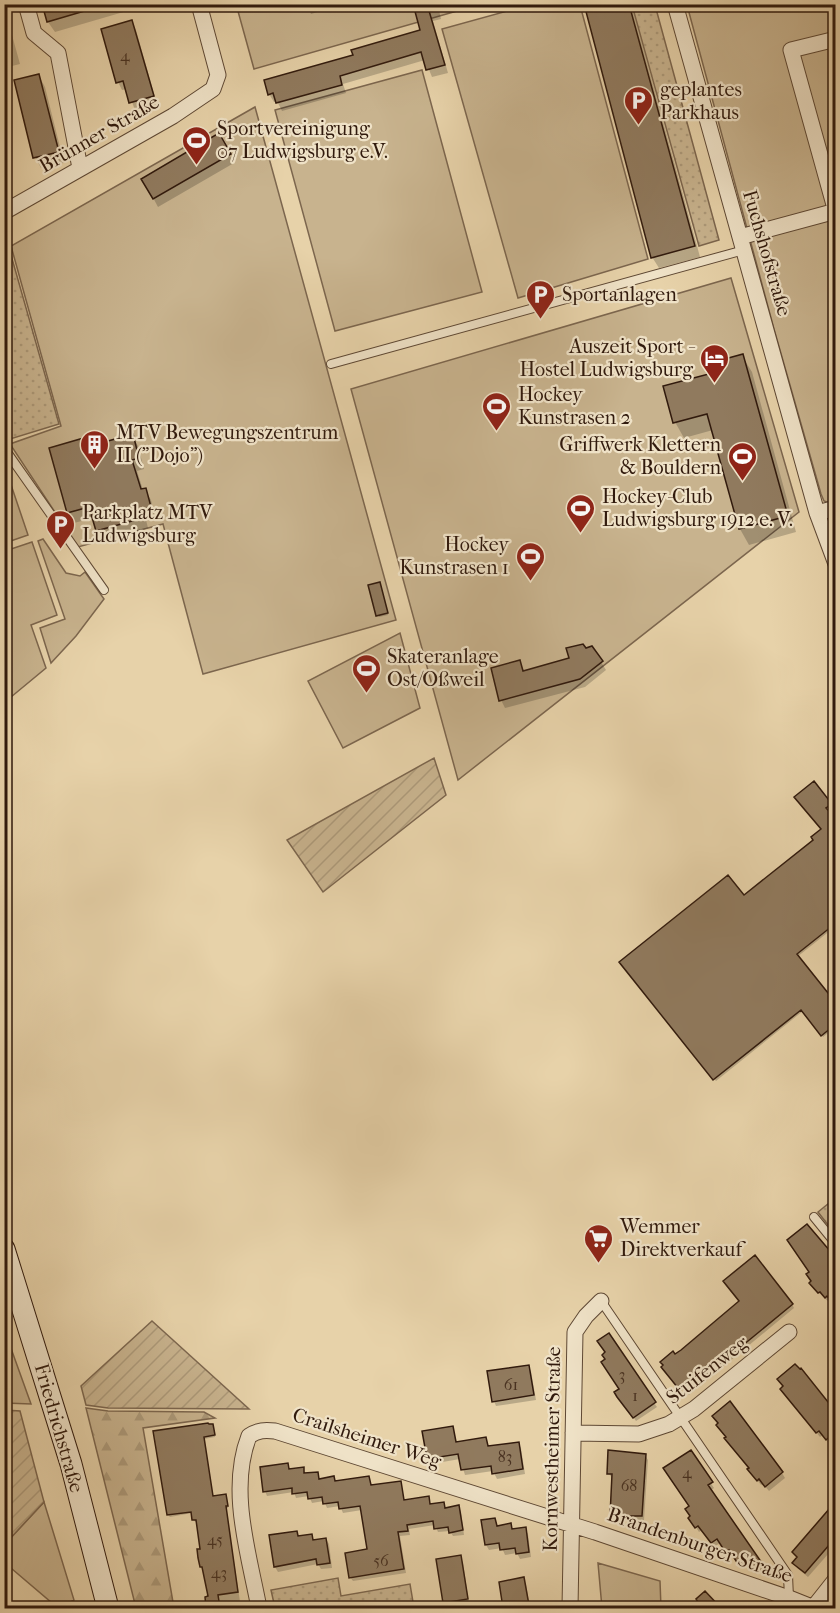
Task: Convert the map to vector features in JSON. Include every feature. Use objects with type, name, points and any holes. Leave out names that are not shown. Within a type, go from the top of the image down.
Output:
[{"type":"main road","name":"Friedrichstraße","points":[[4,1249],[68,1453],[108,1608]]},
{"type":"street","points":[[26,4],[34,33],[58,53],[80,168]]},
{"type":"street","name":"Brünner Straße","points":[[4,212],[172,116],[213,89],[218,75],[199,4]]},
{"type":"street","name":"Fuchshofstraße","points":[[675,4],[817,513],[836,564]]},
{"type":"street","points":[[742,243],[835,211],[791,50],[836,39]]},
{"type":"street","points":[[817,513],[836,508]]},
{"type":"street","name":"Kornwestheimer Straße","points":[[570,1608],[575,1332],[586,1316],[601,1301]]},
{"type":"street","name":"Stuifenweg","points":[[573,1433],[639,1434],[658,1429],[681,1417],[789,1332]]},
{"type":"street","name":"Crailsheimer Weg","points":[[259,1608],[244,1524],[241,1482],[243,1450],[249,1436],[255,1432],[275,1431],[571,1524]]},
{"type":"street","name":"Brandenburger Straße","points":[[571,1524],[814,1608]]},
{"type":"street","points":[[814,1608],[836,1579]]},
{"type":"lane","points":[[331,364],[742,243]]},
{"type":"lane","points":[[4,448],[104,590]]},
{"type":"lane","points":[[814,1216],[836,1244]]},
{"type":"lane","points":[[601,1301],[788,1575],[789,1598]]},
{"type":"green space","points":[[236,4],[478,5],[254,69]]},
{"type":"green space","points":[[529,5],[580,5],[648,259],[518,298],[442,29]]},
{"type":"green space","points":[[632,5],[655,5],[719,240],[699,246]]},
{"type":"green space","points":[[687,5],[835,5],[835,505],[824,501],[821,494]]},
{"type":"green space","points":[[422,70],[482,292],[335,331],[275,110]]},
{"type":"green space","points":[[255,107],[396,620],[203,674],[163,524],[78,547],[10,444],[61,426],[11,246]]},
{"type":"green space","points":[[9,248],[59,424],[7,440],[4,436],[4,250]]},
{"type":"green space","name":"Hockey-Club Ludwigsburg 1912 e. V.","points":[[731,278],[799,512],[458,780],[351,389]]},
{"type":"green space","points":[[4,464],[28,535],[5,543],[4,543]]},
{"type":"green space","points":[[43,539],[66,573],[80,576],[85,572],[104,599],[76,636],[51,663],[40,628],[65,619],[38,541]]},
{"type":"green space","points":[[32,542],[57,615],[31,625],[46,668],[5,702],[5,551]]},
{"type":"green space","name":"Skateranlage Ost/Oßweil","points":[[400,633],[420,708],[343,748],[308,681]]},
{"type":"green space","points":[[434,758],[446,795],[323,892],[287,840]]},
{"type":"green space","points":[[834,1199],[835,1202],[835,1234],[818,1212]]},
{"type":"green space","points":[[152,1321],[249,1409],[108,1408],[86,1405],[81,1386]]},
{"type":"green space","points":[[4,1331],[8,1340],[31,1404],[5,1403]]},
{"type":"green space","points":[[86,1408],[108,1411],[204,1412],[215,1418],[143,1428],[174,1608],[136,1608]]},
{"type":"green space","points":[[5,1410],[20,1411],[44,1502],[5,1544]]},
{"type":"green space","points":[[44,1502],[74,1600],[58,1608],[5,1563],[5,1544]]},
{"type":"green space","points":[[598,1563],[660,1581],[661,1608],[602,1608]]},
{"type":"green space","points":[[338,1578],[341,1596],[410,1584],[414,1608],[275,1608],[271,1590]]},
{"type":"building","points":[[42,4],[95,4],[95,8],[47,22]]},
{"type":"building","points":[[413,4],[427,4],[445,65],[426,70],[421,52],[340,76],[342,85],[276,103],[273,93],[268,95],[264,80],[353,55],[351,50],[420,30]]},
{"type":"building","name":"geplantes Parkhaus","points":[[584,4],[629,4],[695,246],[651,258]]},
{"type":"building","points":[[132,20],[154,96],[129,103],[123,81],[116,83],[101,29]]},
{"type":"building","points":[[39,74],[59,152],[33,158],[14,80]]},
{"type":"building","points":[[219,133],[231,154],[153,199],[141,179]]},
{"type":"building","points":[[743,354],[788,516],[739,529],[707,414],[673,423],[663,386],[724,370],[721,360]]},
{"type":"building","name":"MTV Bewegungszentrum II (\"Dojo\")","points":[[133,434],[139,458],[132,460],[141,489],[146,488],[151,507],[141,510],[143,518],[96,531],[89,507],[67,513],[49,448],[87,437],[90,446]]},
{"type":"building","points":[[380,582],[388,613],[376,616],[368,585]]},
{"type":"building","points":[[583,644],[586,648],[592,646],[603,661],[580,679],[499,701],[491,668],[520,660],[523,671],[569,658],[566,648]]},
{"type":"building","points":[[814,781],[832,804],[826,808],[836,819],[836,923],[797,954],[836,1003],[836,1024],[821,1036],[801,1010],[713,1080],[619,962],[728,875],[744,895],[813,840],[811,837],[821,829],[794,797]]},
{"type":"building","points":[[807,1224],[836,1258],[836,1307],[827,1296],[825,1298],[820,1292],[818,1293],[809,1283],[811,1281],[806,1274],[809,1272],[787,1240]]},
{"type":"building","points":[[755,1255],[793,1304],[686,1392],[681,1386],[678,1388],[661,1367],[663,1365],[660,1362],[673,1351],[675,1354],[681,1350],[739,1301],[723,1281]]},
{"type":"building","points":[[609,1333],[656,1402],[633,1418],[614,1392],[619,1389],[601,1362],[605,1359],[602,1355],[605,1352],[597,1341]]},
{"type":"building","points":[[795,1364],[801,1368],[836,1412],[836,1431],[826,1440],[819,1431],[816,1433],[780,1389],[783,1386],[777,1379]]},
{"type":"building","points":[[529,1365],[534,1395],[492,1402],[487,1371]]},
{"type":"building","points":[[730,1401],[783,1472],[765,1487],[747,1469],[749,1468],[724,1438],[726,1437],[712,1416]]},
{"type":"building","points":[[213,1424],[215,1435],[204,1437],[213,1496],[226,1494],[238,1592],[218,1595],[220,1608],[206,1608],[205,1597],[208,1596],[198,1558],[197,1549],[200,1549],[196,1520],[192,1520],[191,1512],[167,1515],[153,1431]]},
{"type":"building","points":[[453,1426],[456,1442],[486,1437],[488,1446],[519,1442],[523,1469],[492,1474],[491,1466],[461,1470],[458,1454],[427,1459],[422,1431]]},
{"type":"building","points":[[608,1450],[646,1454],[642,1516],[610,1516],[612,1474],[607,1474]]},
{"type":"building","points":[[691,1450],[713,1482],[708,1485],[762,1563],[752,1570],[745,1559],[738,1564],[729,1550],[726,1553],[717,1539],[711,1543],[698,1526],[695,1528],[688,1518],[690,1516],[685,1509],[689,1506],[663,1468]]},
{"type":"building","points":[[288,1463],[289,1469],[304,1467],[304,1473],[318,1472],[319,1479],[334,1476],[335,1481],[369,1476],[371,1485],[401,1481],[404,1500],[429,1496],[430,1504],[444,1502],[445,1508],[459,1505],[463,1530],[449,1533],[448,1527],[434,1529],[433,1521],[407,1525],[408,1531],[398,1532],[404,1569],[349,1578],[345,1553],[367,1549],[360,1506],[339,1509],[338,1502],[323,1504],[322,1497],[308,1499],[307,1492],[292,1494],[292,1488],[263,1492],[260,1467]]},
{"type":"building","points":[[836,1501],[836,1537],[805,1573],[792,1563],[797,1557],[792,1552]]},
{"type":"building","points":[[495,1518],[497,1526],[511,1523],[512,1529],[526,1527],[529,1552],[516,1554],[515,1548],[500,1550],[499,1543],[485,1545],[481,1520]]},
{"type":"building","points":[[297,1531],[298,1536],[312,1534],[313,1540],[326,1538],[330,1563],[317,1565],[316,1559],[274,1567],[269,1535]]},
{"type":"building","points":[[461,1555],[468,1599],[443,1603],[436,1559]]},
{"type":"building","points":[[524,1577],[529,1605],[503,1608],[499,1582]]},
{"type":"building","points":[[705,1591],[721,1608],[691,1608],[698,1602],[696,1599]]},
{"type":"place","name":"geplantes Parkhaus","points":[[639,126]]},
{"type":"place","name":"Sportvereinigung 07 Ludwigsburg e.V.","points":[[196,166]]},
{"type":"place","name":"Sportanlagen","points":[[541,320]]},
{"type":"place","name":"Auszeit Sport - Hostel Ludwigsburg","points":[[714,384]]},
{"type":"place","name":"Hockey Kunstrasen 2","points":[[497,432]]},
{"type":"place","name":"MTV Bewegungszentrum II (\"Dojo\")","points":[[95,470]]},
{"type":"place","name":"Griffwerk Klettern & Bouldern","points":[[742,482]]},
{"type":"place","name":"Hockey-Club Ludwigsburg 1912 e. V.","points":[[581,534]]},
{"type":"place","name":"Parkplatz MTV Ludwigsburg","points":[[61,550]]},
{"type":"place","name":"Hockey Kunstrasen 1","points":[[530,582]]},
{"type":"place","name":"Skateranlage Ost/Oßweil","points":[[366,694]]},
{"type":"place","name":"Wemmer Direktverkauf","points":[[599,1264]]}]
